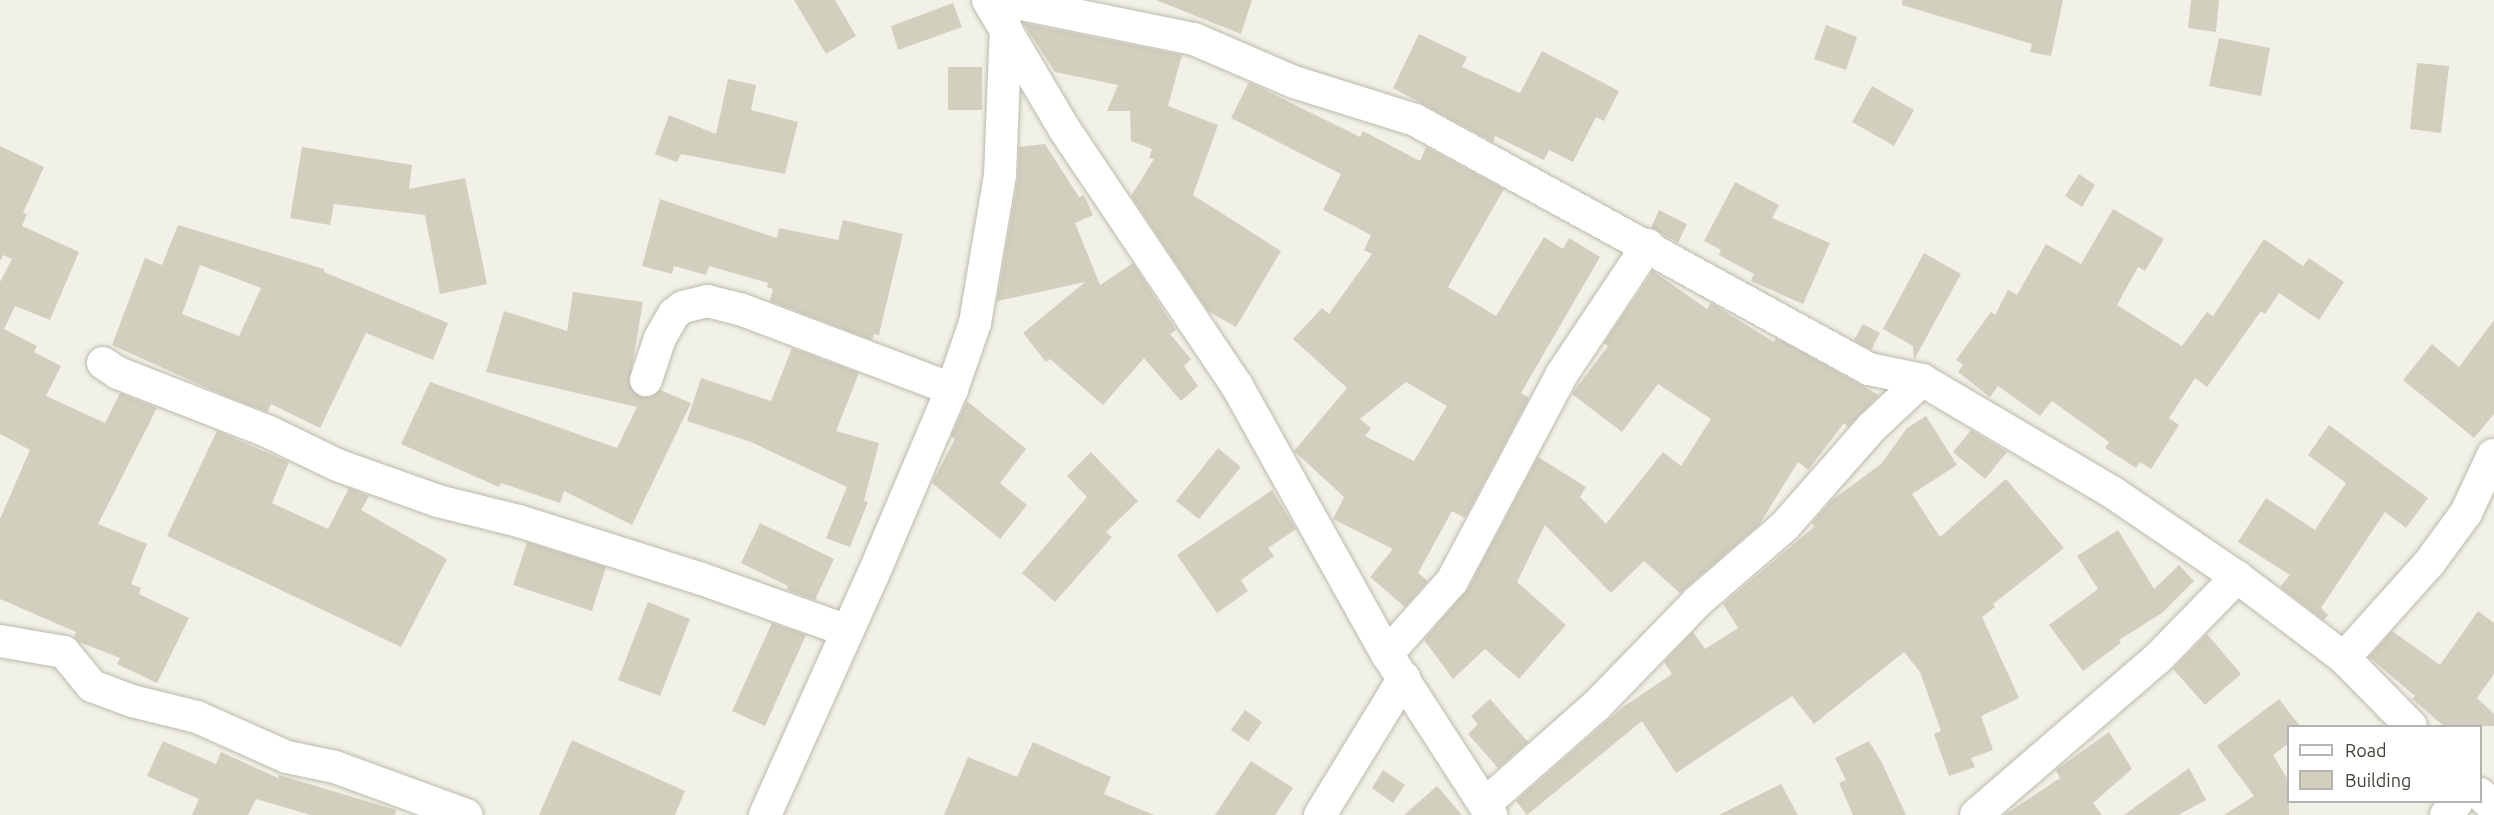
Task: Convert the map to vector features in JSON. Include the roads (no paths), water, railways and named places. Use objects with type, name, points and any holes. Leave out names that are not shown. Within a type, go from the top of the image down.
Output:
[{"type":"street","points":[[988,0],[1004,14],[1065,130],[1237,386],[1396,666],[1489,809],[1597,705],[1697,602],[1784,527],[1872,426],[1922,380]]},
{"type":"street","points":[[1004,14],[1194,39],[1294,82],[1415,120],[1648,245],[1869,369],[1922,380],[2112,492],[2237,578],[2344,658],[2410,725]]},
{"type":"street","points":[[765,815],[848,631],[952,389],[975,323],[1000,175],[1004,14]]},
{"type":"street","points":[[1320,815],[1396,666],[1452,581],[1562,374],[1648,245]]},
{"type":"street","points":[[646,380],[660,338],[674,314],[683,306],[707,302],[740,309],[952,389]]},
{"type":"street","points":[[103,363],[118,373],[268,432],[338,465],[438,501],[519,521],[699,578],[848,631]]},
{"type":"street","points":[[2344,658],[2430,562],[2466,513],[2493,455]]},
{"type":"street","points":[[1976,815],[2157,659],[2237,578]]},
{"type":"street","points":[[0,641],[64,652],[92,686],[132,701],[197,717],[287,757],[335,767],[466,815]]},
{"type":"street","points":[[2482,795],[2494,807]]},
{"type":"street","points":[[2446,815],[2455,803]]}]
